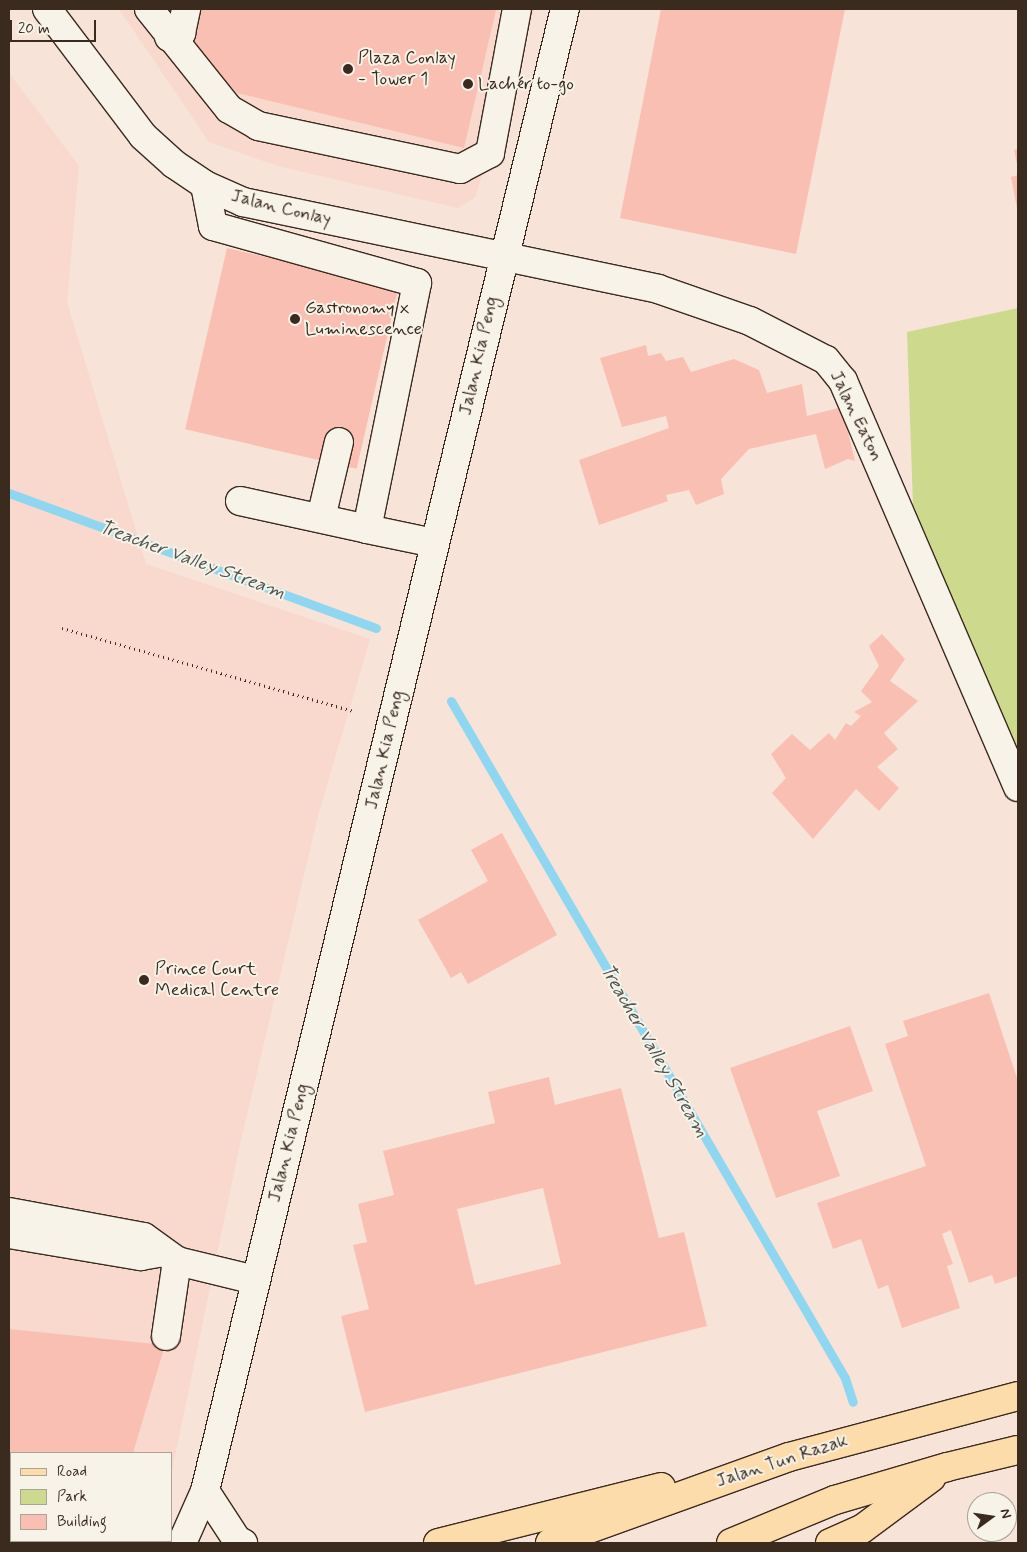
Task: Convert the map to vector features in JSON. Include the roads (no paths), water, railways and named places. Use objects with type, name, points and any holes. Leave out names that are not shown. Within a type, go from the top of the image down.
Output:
[{"type":"main road","name":"Jalan Tun Razak","points":[[550,1543],[789,1457],[1018,1396]]},
{"type":"main road","points":[[731,1543],[835,1500],[947,1467],[1018,1450]]},
{"type":"main road","points":[[438,1543],[492,1528],[789,1457]]},
{"type":"main road","points":[[830,1543],[862,1529],[947,1467]]},
{"type":"street","name":"Jalan Conlay","points":[[47,9],[143,136],[174,164],[205,185],[243,202],[504,255]]},
{"type":"street","points":[[149,9],[169,37],[230,109],[258,126],[460,169],[490,154],[517,9]]},
{"type":"street","points":[[169,37],[181,33],[186,9]]},
{"type":"street","name":"Jalan Kia Peng","points":[[182,1543],[205,1490],[565,9]]},
{"type":"street","points":[[205,185],[213,226],[417,283],[367,528]]},
{"type":"street","name":"Jalan Eaton","points":[[504,255],[667,292],[750,321],[826,360],[837,370],[1018,787]]},
{"type":"street","points":[[321,518],[339,442]]},
{"type":"street","points":[[240,500],[434,543]]},
{"type":"street","points":[[9,1212],[144,1237],[173,1256]]},
{"type":"street","points":[[9,1234],[141,1256],[173,1256],[255,1280]]},
{"type":"street","points":[[166,1336],[173,1256]]},
{"type":"street","points":[[205,1490],[237,1540],[243,1543]]},
{"type":"waterway","name":"Treacher Valley Stream","points":[[9,493],[376,628]]},
{"type":"waterway","name":"Treacher Valley Stream","points":[[451,701],[845,1378],[853,1402]]},
{"type":"place","name":"Plaza Conlay - Tower 1","points":[[348,69]]},
{"type":"place","name":"Lachér to-go","points":[[468,84]]},
{"type":"place","name":"Gastronomy x Luminescence","points":[[295,319]]},
{"type":"place","name":"Prince Court Medical Centre","points":[[144,980]]}]
